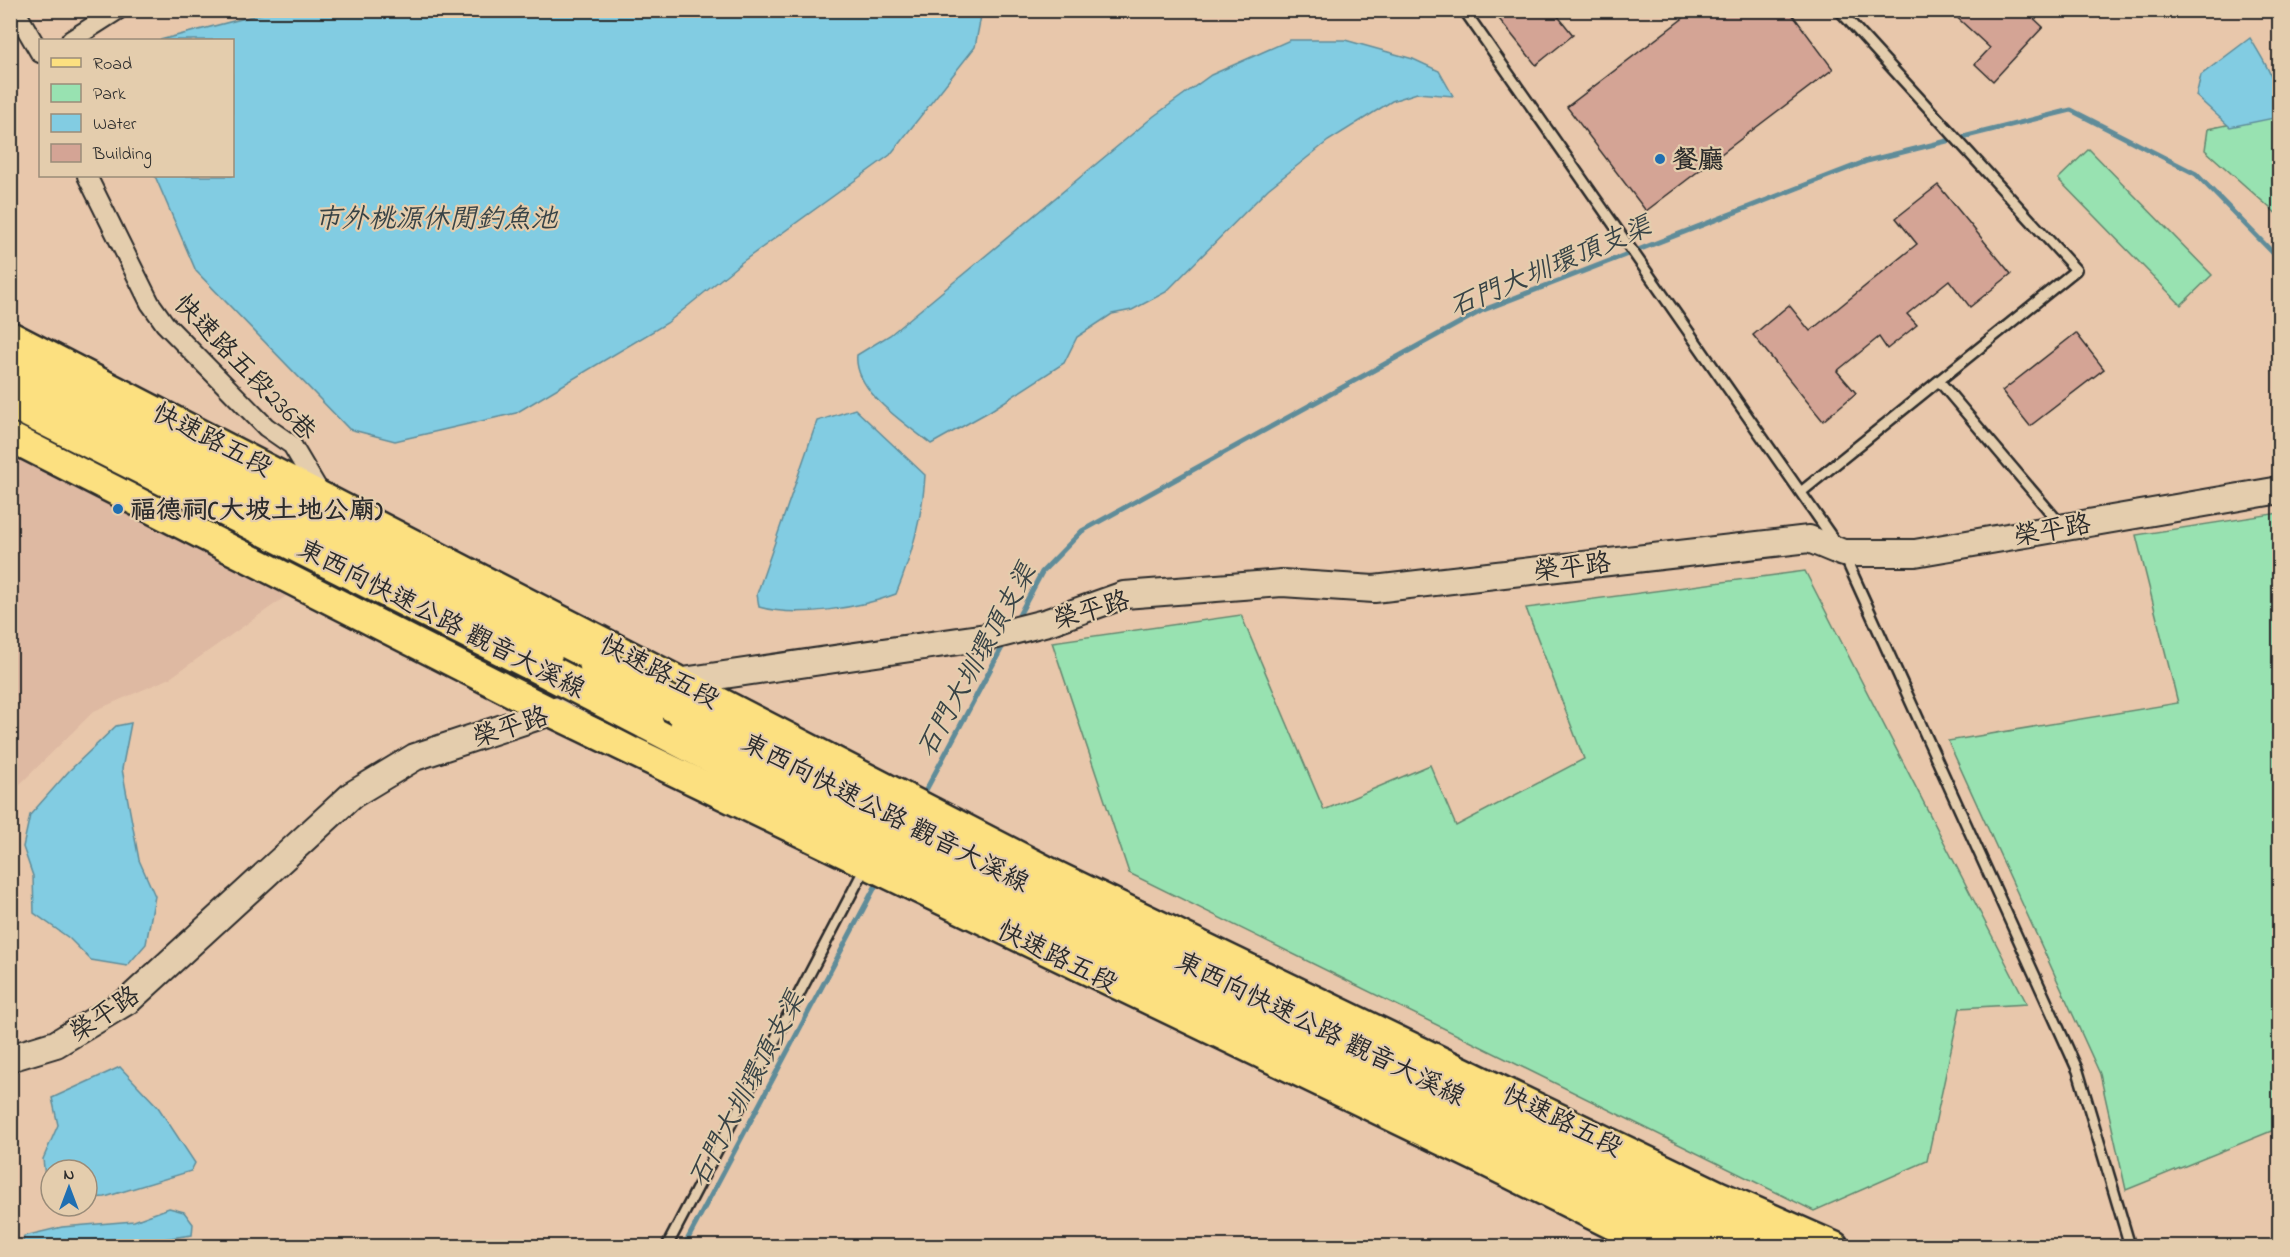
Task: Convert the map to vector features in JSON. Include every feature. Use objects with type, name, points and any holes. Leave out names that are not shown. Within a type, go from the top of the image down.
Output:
[{"type":"highway","name":"東西向快速公路 觀音大溪線","points":[[10,364],[679,694],[894,843],[1768,1246]]},
{"type":"highway","name":"東西向快速公路 觀音大溪線","points":[[10,400],[646,722],[1715,1246]]},
{"type":"main road","name":"快速路五段","points":[[10,336],[322,496],[679,694],[1708,1190],[1834,1246]]},
{"type":"main road","name":"快速路五段","points":[[10,437],[551,712],[894,843],[1478,1158],[1655,1246]]},
{"type":"street","points":[[15,10],[39,51]]},
{"type":"street","points":[[73,39],[118,10]]},
{"type":"street","name":"快速路五段236巷","points":[[87,177],[150,303],[165,324],[266,427],[292,446],[322,496]]},
{"type":"street","name":"榮平路","points":[[10,1058],[56,1044],[129,1000],[352,795],[415,757],[551,712],[679,694],[1004,632],[1048,622],[1124,595],[1282,583],[1374,589],[1809,539],[1844,553],[1915,553],[2280,490]]},
{"type":"lane","points":[[1464,10],[1844,553],[2078,1071],[2130,1246]]},
{"type":"lane","points":[[1801,492],[2076,270],[1839,10]]},
{"type":"lane","points":[[1939,381],[2063,528]]},
{"type":"lane","points":[[667,1246],[894,843]]},
{"type":"shaded area","points":[[11,446],[299,587],[170,678],[94,711],[11,793]]},
{"type":"green space","points":[[2279,114],[2279,216],[2205,150],[2208,129]]},
{"type":"green space","points":[[2089,149],[2212,275],[2181,305],[2058,179]]},
{"type":"green space","points":[[2279,513],[2279,1128],[2126,1190],[2100,1074],[1948,741],[2178,703],[2136,535]]},
{"type":"green space","points":[[1805,571],[2027,1004],[1960,1008],[1927,1161],[1814,1211],[1129,873],[1052,642],[1241,615],[1324,810],[1430,765],[1456,826],[1584,759],[1526,608]]},
{"type":"water","name":"市外桃源休閒釣魚池","points":[[276,10],[982,10],[975,47],[890,155],[742,262],[667,323],[516,413],[395,441],[349,429],[196,271],[155,177],[234,177],[234,39],[164,39]]},
{"type":"water","points":[[2250,38],[2274,85],[2279,117],[2230,127],[2196,96],[2201,75]]},
{"type":"water","points":[[1290,40],[1345,40],[1413,59],[1439,71],[1453,96],[1417,93],[1392,101],[1328,141],[1268,189],[1166,292],[1132,310],[1112,314],[1077,337],[1064,363],[990,411],[931,444],[883,406],[872,394],[858,368],[857,355],[890,335],[1154,116],[1211,75]]},
{"type":"water","points":[[855,409],[925,475],[922,505],[915,536],[896,594],[828,610],[791,612],[759,607],[757,594],[817,421]]},
{"type":"water","points":[[131,723],[122,769],[139,860],[155,896],[146,944],[127,966],[91,960],[69,938],[34,913],[33,876],[23,847],[30,815],[69,771],[116,726]]},
{"type":"water","points":[[120,1067],[158,1107],[195,1163],[191,1171],[99,1197],[99,1158],[43,1158],[58,1125],[52,1098]]},
{"type":"water","points":[[169,1208],[184,1212],[193,1224],[192,1235],[111,1246],[22,1246],[24,1236],[62,1227],[134,1221]]},
{"type":"building","points":[[1492,10],[1553,10],[1573,35],[1536,65]]},
{"type":"building","name":"餐廳","points":[[1694,10],[1789,10],[1833,69],[1646,211],[1567,107]]},
{"type":"building","points":[[1949,10],[2025,10],[2043,27],[1993,81],[1975,64],[1990,48]]},
{"type":"building","points":[[1938,185],[2011,274],[1970,307],[1949,280],[1907,314],[1917,325],[1887,349],[1879,337],[1837,371],[1856,393],[1823,421],[1753,335],[1789,305],[1810,331],[1917,244],[1896,218]]},
{"type":"building","points":[[2076,333],[2104,369],[2030,426],[2002,391]]},
{"type":"waterway","name":"石門大圳環頂支渠","points":[[1016,621],[1042,572],[1082,531],[1481,311],[1867,161],[2071,110],[2196,174],[2280,260]]},
{"type":"waterway","name":"石門大圳環頂支渠","points":[[926,790],[1006,640]]},
{"type":"waterway","name":"石門大圳環頂支渠","points":[[684,1246],[875,887]]},
{"type":"place","name":"餐廳","points":[[1660,159]]},
{"type":"place","name":"福德祠(大坡土地公廟)","points":[[118,509]]}]
